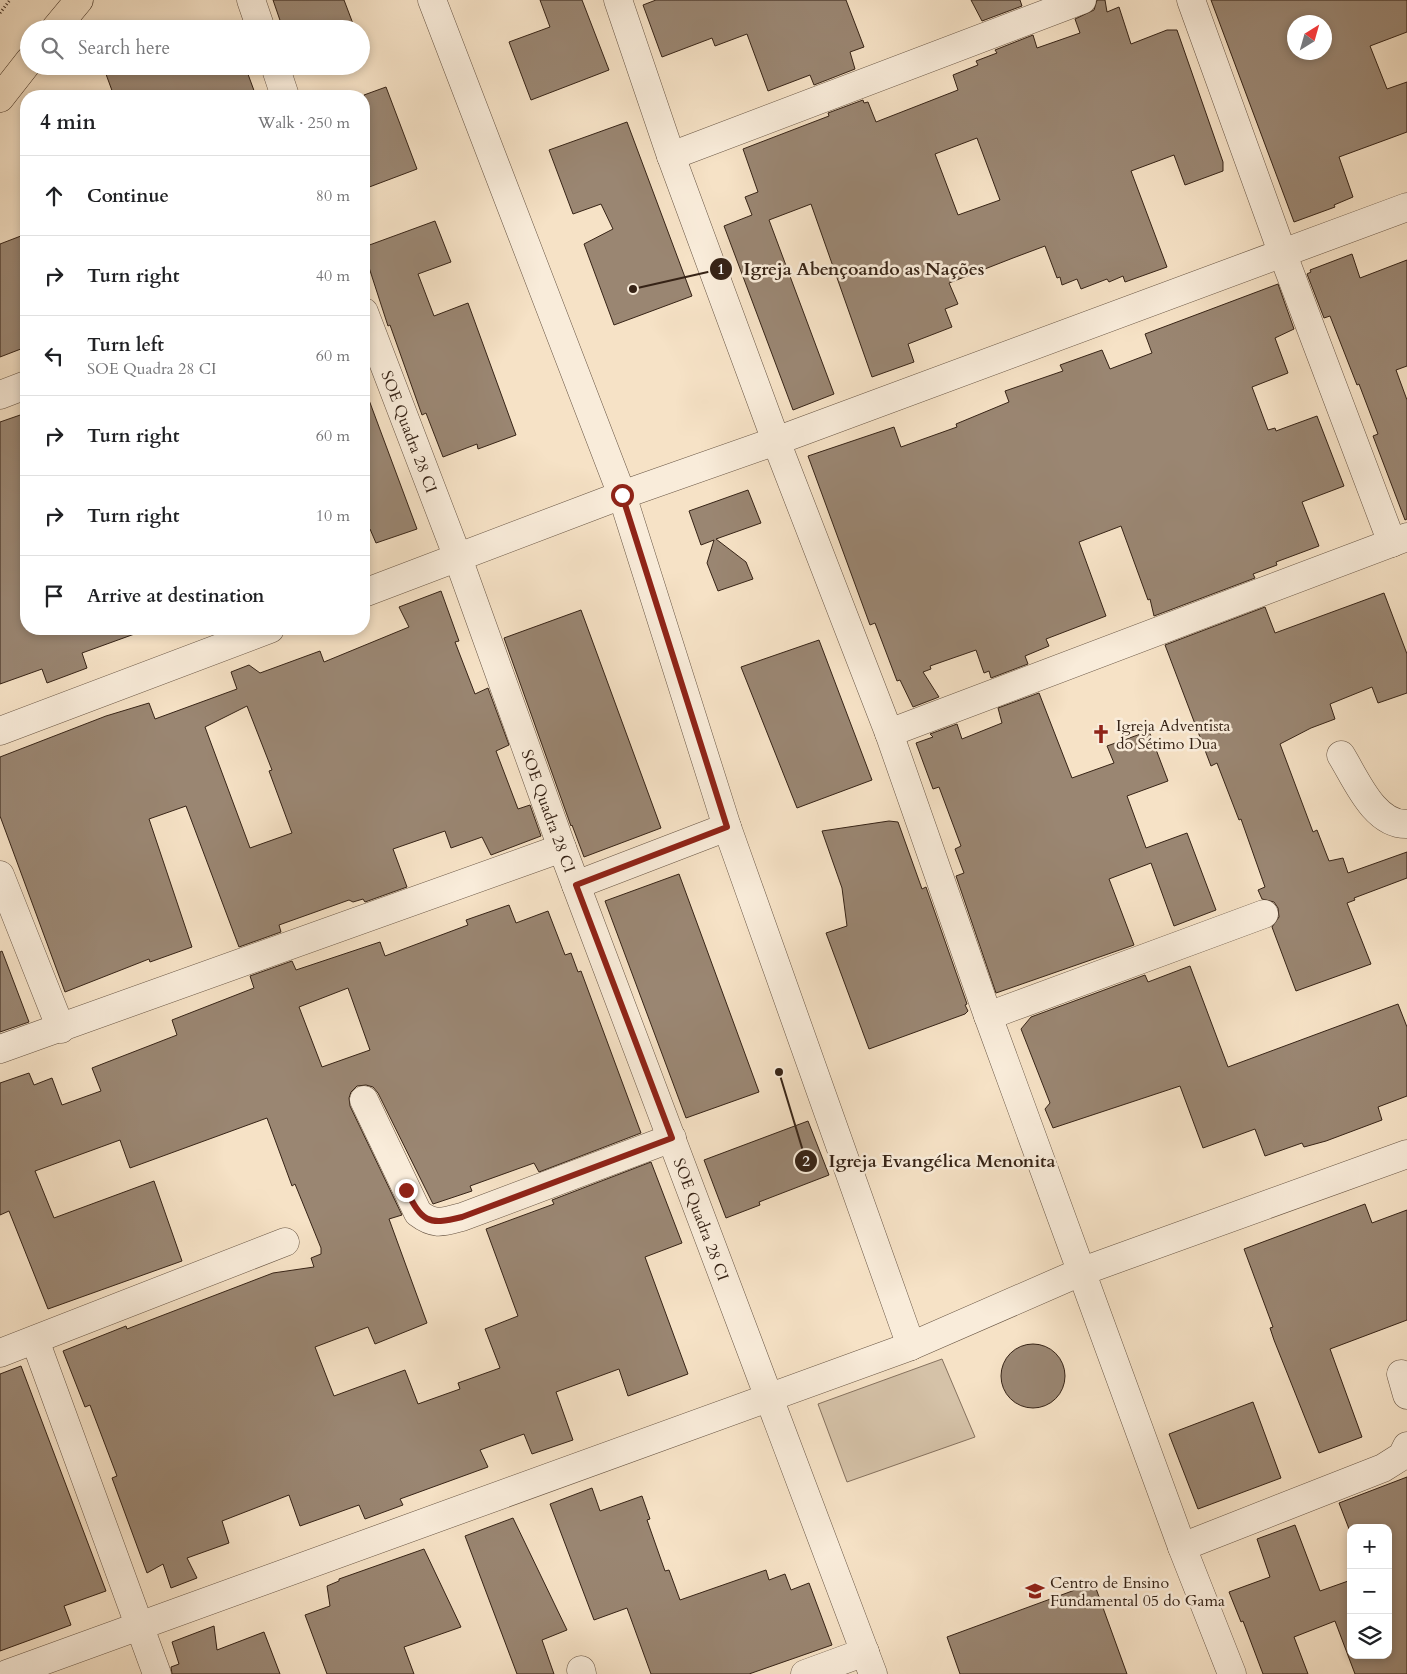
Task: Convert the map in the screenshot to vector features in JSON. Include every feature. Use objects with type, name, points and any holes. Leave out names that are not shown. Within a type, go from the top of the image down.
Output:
[{"type":"main road","points":[[62,20],[79,0]]},
{"type":"main road","points":[[0,98],[17,68]]},
{"type":"street","points":[[251,0],[258,20]]},
{"type":"street","points":[[432,0],[622,495],[727,827],[911,1346]]},
{"type":"street","points":[[618,0],[671,156],[776,441],[888,732],[988,1016],[1083,1271],[1182,1546],[1232,1674]]},
{"type":"street","points":[[671,156],[1082,0]]},
{"type":"street","points":[[888,732],[1400,540],[1282,252],[1191,0]]},
{"type":"street","points":[[277,75],[283,90]]},
{"type":"street","points":[[370,591],[622,495],[776,441],[1407,207]]},
{"type":"street","name":"SOE Quadra 28 CI","points":[[370,328],[458,558],[562,848],[869,1663]]},
{"type":"street","points":[[0,395],[20,387]]},
{"type":"street","points":[[0,731],[254,635]]},
{"type":"street","points":[[1341,756],[1369,800],[1385,818],[1399,824],[1407,824]]},
{"type":"street","points":[[576,885],[727,827]]},
{"type":"street","points":[[0,1049],[61,1029],[562,848]]},
{"type":"street","points":[[0,875],[61,1029]]},
{"type":"street","points":[[988,1016],[1264,914]]},
{"type":"street","points":[[364,1100],[418,1213],[429,1221],[441,1223],[462,1217],[672,1138]]},
{"type":"street","points":[[6,1674],[911,1346],[1083,1271],[1407,1154]]},
{"type":"street","points":[[0,1352],[284,1242]]},
{"type":"street","points":[[35,1340],[157,1674]]},
{"type":"street","points":[[1182,1546],[1383,1468],[1402,1456],[1407,1446]]},
{"type":"street","points":[[805,1674],[869,1663]]},
{"type":"path","points":[[0,13],[10,0]]},
{"type":"shaded area","points":[[942,1359],[975,1437],[847,1482],[818,1404]]},
{"type":"building","points":[[273,0],[344,0],[352,20],[280,20]]},
{"type":"building","points":[[540,0],[582,0],[609,70],[531,100],[509,42],[550,27]]},
{"type":"building","points":[[656,0],[846,0],[864,47],[850,52],[855,69],[814,85],[810,75],[768,91],[747,34],[715,46],[712,38],[662,57],[643,5]]},
{"type":"building","points":[[971,0],[1020,0],[1022,6],[982,21]]},
{"type":"building","points":[[1097,0],[1105,0],[1107,12],[1119,7],[1131,44],[1167,30],[1177,30],[1223,162],[1223,171],[1185,185],[1174,155],[1131,171],[1167,267],[1125,282],[1123,276],[1109,282],[1107,279],[1081,289],[1077,279],[1062,285],[1060,277],[1057,278],[1045,246],[949,283],[958,304],[945,309],[952,327],[908,344],[914,362],[872,377],[811,204],[769,220],[834,394],[793,410],[724,226],[752,215],[745,197],[758,192],[743,149],[829,116],[828,113],[863,100],[864,103],[868,102],[876,122],[958,90],[953,75],[978,65],[976,61],[997,53],[995,50],[1033,35],[1037,48],[1080,33],[1075,19],[1094,10]],"holes":[[[977,138],[1000,200],[958,215],[935,154]]]},
{"type":"building","points":[[1211,0],[1407,0],[1407,32],[1370,46],[1387,89],[1407,82],[1407,132],[1339,157],[1353,197],[1334,205],[1335,207],[1294,222]]},
{"type":"building","points":[[106,75],[248,75],[254,90],[112,90]]},
{"type":"building","points":[[386,87],[417,169],[370,187],[370,93]]},
{"type":"building","points":[[627,122],[692,296],[614,325],[584,244],[613,229],[601,204],[573,214],[549,150]]},
{"type":"building","points":[[435,221],[451,262],[418,274],[434,316],[468,303],[516,435],[478,449],[477,444],[443,457],[426,413],[422,415],[390,325],[388,326],[370,270],[370,245]]},
{"type":"building","points":[[20,236],[20,349],[0,357],[0,244]]},
{"type":"building","points":[[1352,254],[1360,278],[1407,260],[1407,366],[1396,370],[1407,400],[1407,519],[1405,520],[1373,436],[1378,434],[1359,384],[1357,385],[1330,316],[1324,318],[1307,274],[1311,272],[1310,270]]},
{"type":"building","points":[[1278,284],[1294,329],[1275,338],[1288,373],[1252,387],[1268,430],[1275,428],[1276,431],[1317,416],[1344,486],[1302,502],[1319,546],[1276,562],[1277,565],[1253,574],[1255,578],[1154,616],[1150,599],[1148,600],[1121,526],[1079,542],[1106,616],[1046,639],[1049,646],[1025,656],[1028,664],[991,678],[989,671],[984,673],[976,650],[930,666],[931,669],[923,672],[939,697],[913,707],[900,680],[897,681],[875,623],[870,625],[808,456],[894,427],[901,447],[957,427],[956,424],[1009,402],[1005,391],[1063,371],[1060,365],[1102,350],[1110,369],[1152,353],[1145,334]]},
{"type":"building","points":[[370,403],[417,529],[376,543],[370,529]]},
{"type":"building","points":[[20,415],[20,635],[132,635],[82,653],[87,668],[47,683],[42,669],[0,684],[0,422]]},
{"type":"building","points":[[748,490],[761,523],[716,539],[746,562],[753,579],[718,591],[707,563],[714,540],[701,545],[689,511]]},
{"type":"building","points":[[441,591],[459,641],[455,642],[475,694],[488,688],[509,745],[496,751],[518,809],[530,805],[541,836],[491,855],[482,837],[451,848],[445,831],[393,849],[407,887],[365,902],[363,899],[353,902],[349,900],[279,925],[281,932],[239,947],[186,806],[149,819],[192,947],[150,962],[149,959],[65,992],[0,816],[0,757],[106,716],[149,703],[155,719],[237,689],[231,672],[249,665],[260,673],[320,651],[324,662],[409,627],[399,607]],"holes":[[[247,706],[272,770],[269,771],[292,833],[250,848],[205,727]]]},
{"type":"building","points":[[1384,593],[1407,654],[1407,693],[1378,703],[1372,687],[1330,704],[1335,719],[1311,728],[1280,744],[1313,832],[1317,830],[1329,861],[1343,858],[1348,873],[1407,852],[1407,878],[1354,898],[1355,900],[1347,903],[1371,964],[1296,991],[1272,927],[1279,917],[1278,908],[1274,902],[1262,899],[1258,890],[1265,887],[1241,819],[1239,820],[1217,763],[1211,766],[1165,645],[1265,607],[1275,633]]},
{"type":"building","points":[[581,610],[661,828],[584,857],[571,826],[504,638]]},
{"type":"building","points":[[819,640],[872,780],[797,808],[741,667]]},
{"type":"building","points":[[1039,693],[1072,778],[1114,763],[1107,746],[1149,731],[1168,781],[1127,796],[1146,848],[1187,833],[1216,910],[1174,926],[1151,863],[1109,879],[1134,945],[996,993],[956,876],[964,873],[955,849],[961,846],[939,787],[933,789],[916,743],[933,737],[930,734],[957,724],[962,739],[1002,723],[998,708]]},
{"type":"building","points":[[889,821],[898,822],[922,889],[926,887],[968,1011],[965,1014],[869,1049],[826,933],[847,926],[842,888],[822,831]]},
{"type":"building","points":[[679,874],[759,1092],[686,1118],[605,901]]},
{"type":"building","points":[[509,905],[516,923],[548,911],[565,955],[571,953],[578,972],[581,971],[641,1133],[539,1172],[534,1163],[470,1186],[472,1191],[433,1204],[378,1093],[373,1087],[366,1085],[357,1086],[351,1092],[349,1098],[350,1106],[402,1215],[389,1219],[427,1323],[375,1344],[368,1327],[315,1347],[334,1396],[405,1370],[418,1404],[460,1389],[458,1383],[500,1368],[485,1329],[518,1316],[486,1229],[554,1204],[552,1200],[651,1162],[682,1243],[645,1257],[688,1374],[628,1396],[619,1369],[556,1392],[573,1440],[532,1454],[524,1434],[480,1450],[488,1467],[400,1499],[403,1505],[365,1519],[359,1505],[300,1526],[289,1495],[222,1521],[229,1543],[187,1558],[197,1578],[171,1588],[163,1564],[147,1573],[112,1478],[117,1476],[90,1405],[85,1407],[63,1351],[126,1326],[127,1329],[273,1273],[314,1267],[311,1258],[321,1254],[321,1248],[295,1184],[292,1186],[267,1118],[130,1168],[120,1140],[35,1171],[54,1218],[154,1181],[182,1261],[48,1309],[9,1211],[0,1215],[0,1083],[29,1073],[34,1085],[52,1078],[62,1105],[101,1091],[92,1068],[177,1035],[172,1020],[254,988],[250,976],[292,961],[296,970],[380,942],[385,956],[468,925],[466,920]],"holes":[[[348,988],[370,1050],[322,1067],[299,1007]]]},
{"type":"building","points":[[2,951],[29,1022],[0,1032],[0,952]]},
{"type":"building","points":[[1190,966],[1228,1067],[1398,1004],[1407,1027],[1407,1096],[1378,1107],[1382,1120],[1326,1141],[1304,1147],[1302,1143],[1265,1156],[1255,1129],[1203,1148],[1180,1086],[1053,1128],[1045,1109],[1050,1103],[1021,1029],[1031,1017],[1145,975],[1148,982]]},
{"type":"building","points":[[808,1121],[829,1175],[759,1202],[760,1205],[726,1218],[704,1160]]},
{"type":"building","points":[[1365,1204],[1372,1223],[1407,1210],[1407,1320],[1330,1349],[1362,1437],[1319,1453],[1274,1340],[1270,1328],[1273,1327],[1244,1249]]},
{"type":"building","points":[[1033,1344],[1051,1350],[1059,1358],[1065,1376],[1059,1394],[1051,1402],[1033,1408],[1015,1402],[1007,1394],[1001,1376],[1007,1358],[1015,1350]]},
{"type":"building","points":[[21,1366],[106,1591],[64,1606],[71,1625],[0,1651],[0,1374]]},
{"type":"building","points":[[1253,1402],[1281,1478],[1198,1509],[1169,1434]]},
{"type":"building","points":[[1407,1477],[1407,1674],[1355,1674],[1349,1659],[1392,1659],[1392,1524],[1347,1524],[1339,1503]]},
{"type":"building","points":[[592,1488],[600,1511],[642,1496],[650,1519],[647,1520],[665,1571],[669,1570],[680,1600],[766,1570],[769,1580],[785,1574],[791,1590],[809,1583],[832,1645],[749,1674],[651,1674],[627,1608],[594,1620],[550,1504]]},
{"type":"building","points":[[513,1518],[567,1630],[542,1640],[554,1674],[517,1674],[465,1536]]},
{"type":"building","points":[[1295,1525],[1320,1591],[1347,1581],[1347,1653],[1335,1621],[1294,1637],[1308,1674],[1263,1674],[1243,1621],[1241,1622],[1229,1592],[1270,1577],[1257,1539]]},
{"type":"building","points":[[424,1549],[461,1627],[404,1647],[414,1674],[327,1674],[305,1615],[330,1606],[327,1586],[339,1581],[339,1579]]},
{"type":"building","points":[[1094,1583],[1127,1674],[960,1674],[947,1637]]},
{"type":"building","points":[[214,1626],[217,1650],[264,1632],[280,1674],[172,1674],[171,1667],[179,1664],[172,1642]]},
{"type":"place","name":"Igreja Abençoando as Nações","points":[[633,289]]},
{"type":"place","name":"Igreja Adventista do Sétimo Dua","points":[[1101,734]]},
{"type":"place","name":"Igreja Evangélica Menonita","points":[[779,1072]]},
{"type":"place","name":"Centro de Ensino Fundamental 05 do Gama","points":[[1035,1591]]},
{"type":"route","points":[[406,1190],[418,1213],[429,1221],[441,1223],[462,1217],[672,1138],[576,885],[727,827],[622,495]]}]
